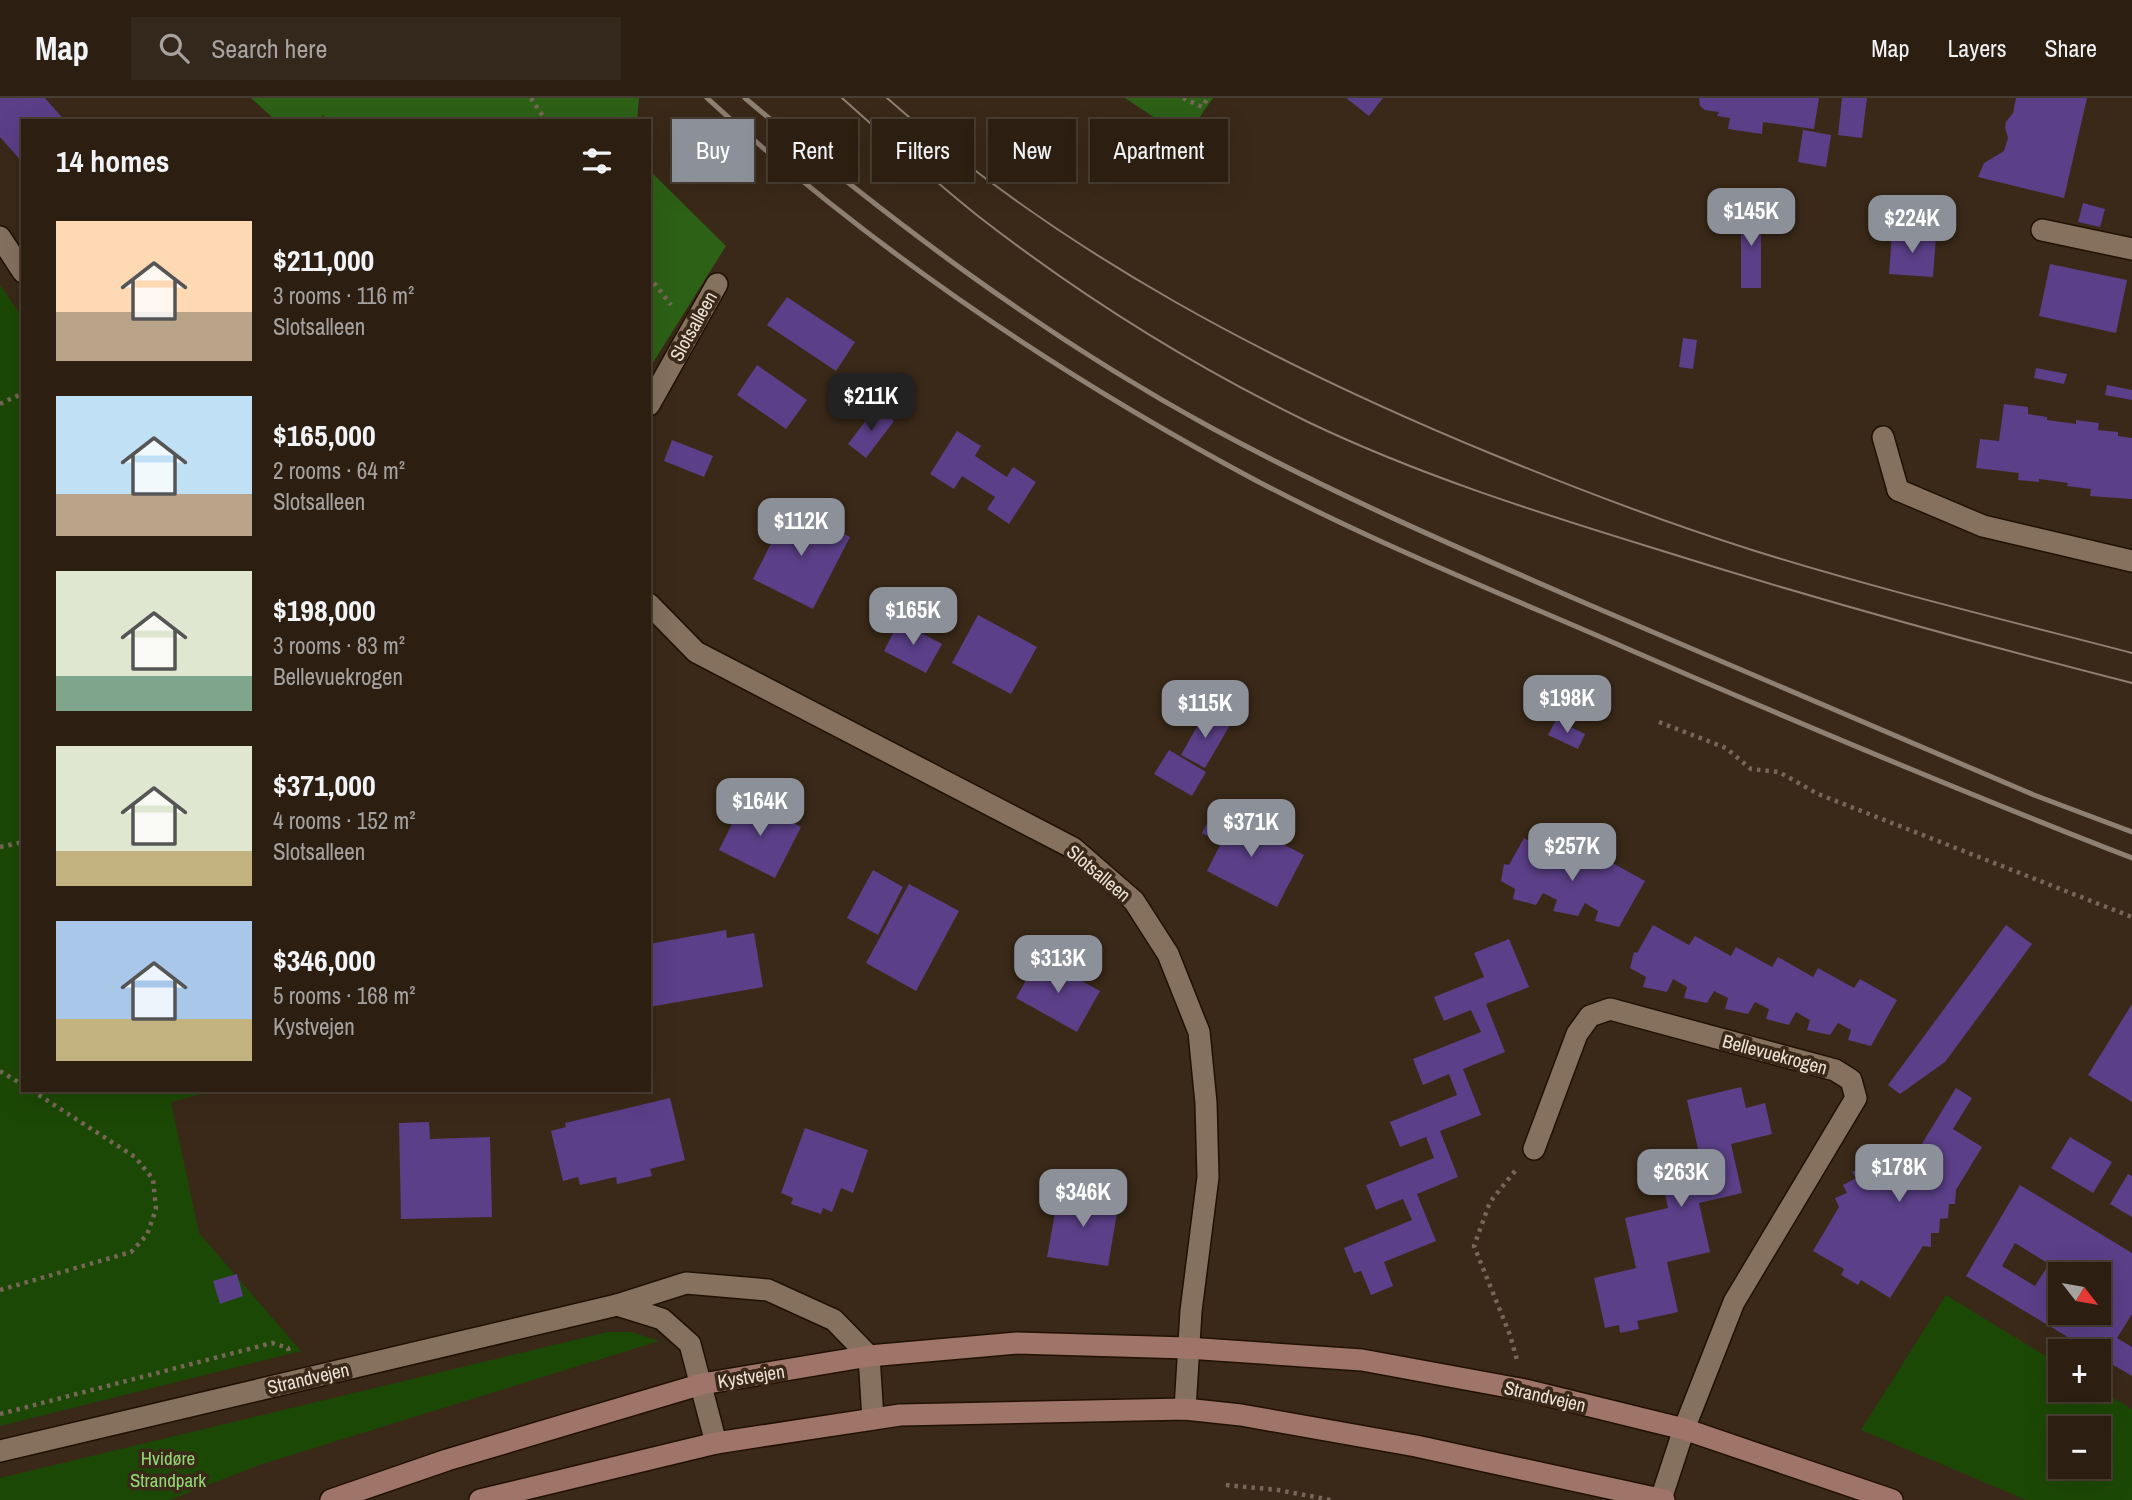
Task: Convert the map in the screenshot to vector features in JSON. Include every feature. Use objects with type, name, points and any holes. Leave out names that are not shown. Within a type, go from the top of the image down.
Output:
[{"type":"main road","name":"Kystvejen","points":[[331,1500],[447,1460],[702,1384],[869,1356],[1017,1343],[1187,1348]]},
{"type":"main road","name":"Strandvejen","points":[[1187,1348],[1362,1360],[1525,1390],[1684,1429],[1892,1500]]},
{"type":"main road","points":[[480,1500],[716,1443],[900,1415],[1185,1409],[1241,1415],[1416,1446],[1663,1500]]},
{"type":"street","points":[[2042,229],[2132,249]]},
{"type":"street","points":[[0,237],[21,269]]},
{"type":"street","name":"Slotsalleen","points":[[651,401],[717,284]]},
{"type":"street","points":[[1883,436],[1898,490],[1983,526],[2132,561]]},
{"type":"street","name":"Slotsalleen","points":[[651,606],[696,652],[1073,848],[1134,901],[1168,954],[1199,1032],[1206,1103],[1208,1177],[1187,1348],[1185,1409]]},
{"type":"street","name":"Bellevuekrogen","points":[[1534,1149],[1577,1034],[1590,1016],[1610,1009],[1835,1070],[1851,1080],[1856,1098],[1734,1302],[1684,1429],[1663,1500]]},
{"type":"street","name":"Strandvejen","points":[[0,1451],[617,1305],[686,1283],[768,1290],[834,1320],[869,1356]]},
{"type":"street","points":[[617,1305],[662,1319],[690,1344],[716,1443]]},
{"type":"street","points":[[869,1356],[873,1419]]},
{"type":"path","points":[[531,98],[545,119]]},
{"type":"path","points":[[1183,98],[1202,107],[1208,98]]},
{"type":"path","points":[[0,404],[21,394]]},
{"type":"path","points":[[1659,722],[1726,748],[1751,769],[1779,772],[1818,794],[2132,917]]},
{"type":"path","points":[[0,847],[21,842]]},
{"type":"path","points":[[0,1070],[21,1084]]},
{"type":"path","points":[[0,1290],[131,1252],[147,1235],[156,1209],[153,1179],[135,1157],[34,1092]]},
{"type":"path","points":[[1525,1390],[1510,1335],[1474,1246],[1489,1202],[1534,1149]]},
{"type":"path","points":[[0,1414],[272,1343],[288,1348],[299,1380]]},
{"type":"path","points":[[1226,1485],[1278,1490],[1331,1500]]},
{"type":"green space","points":[[251,98],[639,98],[637,119],[326,119],[323,115],[320,119],[274,119]]},
{"type":"green space","points":[[1125,98],[1213,98],[1198,119],[1156,119]]},
{"type":"green space","points":[[651,172],[726,246],[651,366]]},
{"type":"green space","points":[[0,285],[21,315],[21,1092],[209,1092],[171,1102],[199,1233],[301,1351],[0,1426]]},
{"type":"green space","points":[[1946,1295],[2048,1358],[2048,1402],[2111,1402],[2111,1397],[2132,1409],[2132,1500],[2026,1500],[1861,1430]]},
{"type":"green space","name":"Hvidøre Strandpark","points":[[608,1332],[632,1332],[659,1341],[259,1465],[170,1500],[0,1500],[0,1478]]},
{"type":"building","points":[[0,98],[45,98],[63,119],[21,119],[21,161],[0,137]]},
{"type":"building","points":[[1346,98],[1383,98],[1369,116]]},
{"type":"building","points":[[1699,98],[1819,98],[1814,129],[1763,122],[1762,134],[1728,129],[1730,118],[1717,116],[1719,112],[1705,110],[1700,106]]},
{"type":"building","points":[[1842,98],[1867,98],[1862,138],[1838,135]]},
{"type":"building","points":[[2016,98],[2087,98],[2064,198],[1978,177],[1984,163],[2004,151],[2008,138],[2006,122],[2013,113]]},
{"type":"building","points":[[1803,130],[1831,135],[1826,167],[1798,162]]},
{"type":"building","points":[[2083,203],[2105,209],[2100,227],[2078,222]]},
{"type":"building","points":[[1741,207],[1761,207],[1761,288],[1741,288]]},
{"type":"building","points":[[1892,233],[1936,236],[1933,277],[1889,274]]},
{"type":"building","points":[[2050,264],[2127,280],[2116,333],[2039,316]]},
{"type":"building","points":[[787,297],[855,342],[836,371],[767,325]]},
{"type":"building","points":[[1683,338],[1697,340],[1693,369],[1679,367]]},
{"type":"building","points":[[757,365],[807,400],[786,429],[737,395]]},
{"type":"building","points":[[2036,368],[2067,374],[2064,384],[2034,378]]},
{"type":"building","points":[[2107,385],[2132,390],[2132,400],[2105,395]]},
{"type":"building","points":[[2004,404],[2028,407],[2028,414],[2047,417],[2047,420],[2076,424],[2076,420],[2099,423],[2098,430],[2118,432],[2118,436],[2132,438],[2132,499],[2090,496],[2091,489],[2067,486],[2068,483],[2039,479],[2039,482],[2018,480],[2019,473],[1976,468],[1980,439],[1999,441]]},
{"type":"building","points":[[876,407],[894,421],[866,458],[848,444]]},
{"type":"building","points":[[957,431],[981,446],[975,456],[1007,477],[1013,467],[1036,482],[1009,524],[987,509],[995,497],[962,476],[954,489],[930,474]]},
{"type":"building","points":[[672,440],[713,456],[704,477],[664,461]]},
{"type":"building","points":[[790,506],[850,537],[813,609],[753,579]]},
{"type":"building","points":[[978,615],[1037,647],[1011,694],[952,663]]},
{"type":"building","points":[[899,621],[942,644],[926,673],[884,651]]},
{"type":"building","points":[[1205,712],[1230,725],[1205,768],[1181,755]]},
{"type":"building","points":[[1556,720],[1585,734],[1578,749],[1548,735]]},
{"type":"building","points":[[1169,750],[1206,772],[1192,796],[1154,774]]},
{"type":"building","points":[[745,798],[801,827],[775,878],[719,850]]},
{"type":"building","points":[[1215,809],[1304,855],[1277,907],[1207,871],[1221,843],[1202,833]]},
{"type":"building","points":[[1524,838],[1559,858],[1566,848],[1602,869],[1607,860],[1645,881],[1619,927],[1595,921],[1598,911],[1585,903],[1578,916],[1553,911],[1557,900],[1543,893],[1536,905],[1513,899],[1515,889],[1501,881],[1504,864],[1509,865]]},
{"type":"building","points":[[873,870],[903,887],[878,935],[847,918]]},
{"type":"building","points":[[909,884],[959,911],[916,991],[866,963]]},
{"type":"building","points":[[1653,925],[1689,945],[1695,936],[1731,956],[1736,947],[1772,967],[1778,957],[1813,977],[1818,968],[1854,988],[1860,979],[1897,1000],[1871,1046],[1848,1040],[1851,1030],[1838,1023],[1830,1035],[1807,1030],[1810,1020],[1796,1012],[1789,1025],[1766,1019],[1769,1009],[1755,1002],[1748,1014],[1725,1009],[1728,998],[1714,991],[1707,1003],[1684,998],[1687,987],[1673,979],[1667,992],[1643,987],[1646,977],[1630,968],[1634,952],[1637,953]]},
{"type":"building","points":[[2006,925],[2032,944],[1945,1062],[1900,1094],[1888,1085]]},
{"type":"building","points":[[726,930],[727,938],[754,933],[763,987],[651,1007],[651,944]]},
{"type":"building","points":[[1509,939],[1529,987],[1486,1004],[1505,1052],[1463,1069],[1481,1115],[1440,1131],[1458,1177],[1417,1194],[1436,1241],[1384,1262],[1393,1286],[1371,1295],[1361,1271],[1354,1273],[1344,1248],[1412,1220],[1403,1199],[1376,1210],[1366,1185],[1434,1158],[1426,1137],[1400,1147],[1390,1122],[1457,1095],[1449,1074],[1423,1085],[1413,1059],[1481,1032],[1471,1010],[1444,1021],[1434,997],[1484,977],[1474,953]]},
{"type":"building","points":[[1039,957],[1100,991],[1077,1032],[1016,998]]},
{"type":"building","points":[[2132,1004],[2132,1102],[2088,1075]]},
{"type":"building","points":[[1741,1087],[1746,1108],[1765,1103],[1772,1134],[1731,1144],[1742,1193],[1699,1203],[1710,1252],[1667,1262],[1678,1312],[1637,1321],[1639,1329],[1620,1333],[1619,1325],[1605,1328],[1594,1278],[1636,1268],[1625,1218],[1668,1208],[1657,1158],[1698,1149],[1687,1100]]},
{"type":"building","points":[[1956,1088],[1972,1098],[1953,1129],[1982,1147],[1956,1190],[1955,1204],[1949,1204],[1948,1218],[1940,1219],[1939,1233],[1931,1233],[1931,1247],[1923,1246],[1890,1298],[1861,1280],[1858,1285],[1841,1275],[1844,1269],[1813,1251],[1839,1207],[1835,1198],[1847,1193],[1843,1185],[1856,1178],[1852,1172],[1865,1166],[1878,1145],[1909,1165]]},
{"type":"building","points":[[670,1098],[685,1160],[650,1169],[652,1176],[617,1184],[616,1177],[580,1185],[578,1177],[563,1181],[551,1131],[566,1127],[565,1123]]},
{"type":"building","points":[[429,1122],[430,1139],[490,1137],[492,1217],[401,1219],[399,1123]]},
{"type":"building","points":[[805,1128],[868,1150],[853,1193],[841,1188],[832,1212],[823,1208],[821,1214],[791,1204],[793,1198],[781,1193]]},
{"type":"building","points":[[2070,1137],[2112,1162],[2093,1193],[2051,1168]]},
{"type":"building","points":[[2128,1174],[2132,1176],[2132,1217],[2110,1204]]},
{"type":"building","points":[[2020,1185],[2132,1253],[2132,1314],[2117,1338],[2132,1347],[2132,1376],[2111,1364],[2111,1339],[2071,1339],[1966,1276]]},
{"type":"building","points":[[1059,1191],[1119,1201],[1108,1266],[1047,1257]]},
{"type":"building","points":[[237,1274],[243,1296],[220,1304],[213,1281]]},
{"type":"tram line","points":[[842,98],[978,216],[1057,274],[1179,353],[1308,422],[1392,459],[1565,521],[1892,619],[2132,683]]},
{"type":"tram line","points":[[887,98],[955,155],[1025,207],[1099,256],[1174,302],[1252,344],[1411,420],[1588,492],[1752,550],[1894,591],[2132,653]]},
{"type":"railway","points":[[707,98],[834,207],[969,306],[1110,397],[1255,480],[1387,544],[1741,698],[2132,858]]},
{"type":"railway","points":[[745,98],[855,188],[969,274],[1087,354],[1210,427],[1302,475],[1537,582],[2034,795],[2132,832]]}]
